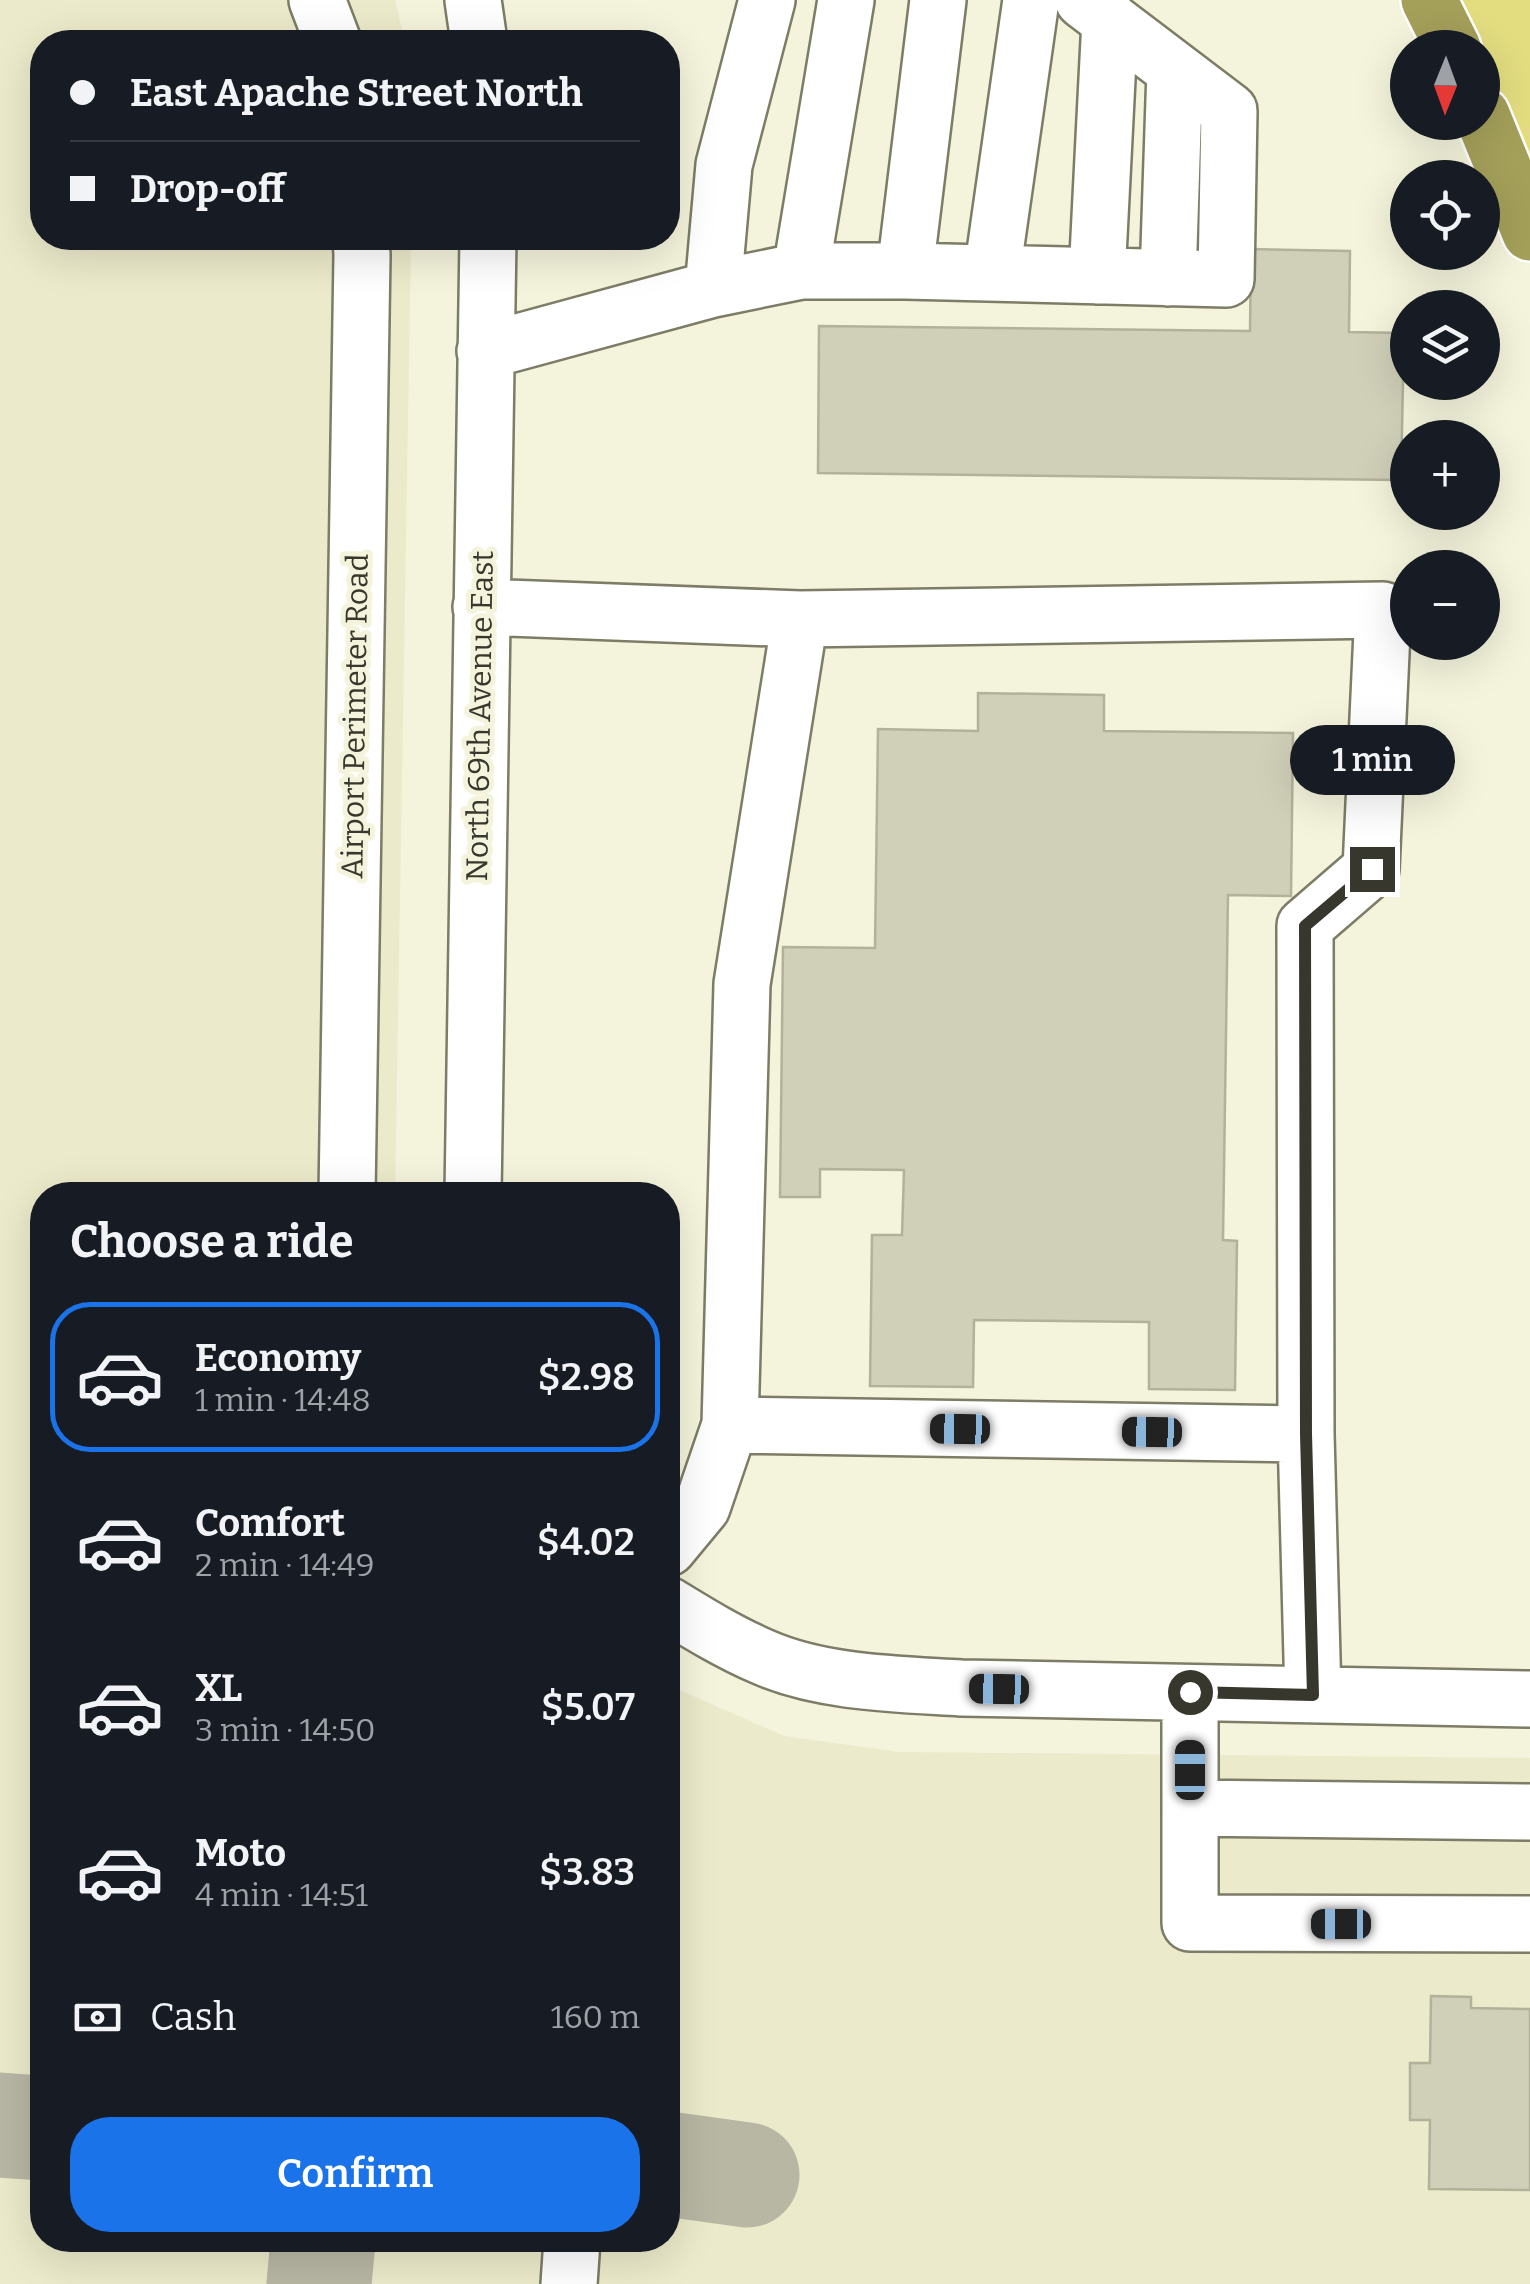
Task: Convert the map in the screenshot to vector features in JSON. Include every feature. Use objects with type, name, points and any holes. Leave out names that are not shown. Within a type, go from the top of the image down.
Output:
[{"type":"highway","points":[[1429,0],[1443,30]]},
{"type":"highway","points":[[1492,140],[1530,233]]},
{"type":"street","points":[[317,0],[328,30]]},
{"type":"street","points":[[473,0],[478,30]]},
{"type":"street","points":[[713,289],[724,165],[768,0]]},
{"type":"street","points":[[801,271],[846,0]]},
{"type":"street","points":[[904,270],[938,0]]},
{"type":"street","points":[[992,274],[1032,0]]},
{"type":"street","points":[[485,351],[713,289],[801,271],[1168,278],[1175,70],[1096,10]]},
{"type":"street","points":[[1096,10],[1097,276]]},
{"type":"street","name":"Airport Perimeter Road","points":[[347,1182],[362,250]]},
{"type":"street","name":"North 69th Avenue East","points":[[473,1182],[488,250]]},
{"type":"street","points":[[482,607],[800,619],[1383,610],[1372,869],[1305,926],[1306,1434],[1313,1695]]},
{"type":"street","points":[[680,1534],[702,1507],[730,1425],[742,984],[800,619]]},
{"type":"street","points":[[730,1425],[1306,1434]]},
{"type":"street","points":[[680,1613],[766,1658],[812,1672],[883,1683],[1530,1700]]},
{"type":"street","points":[[1190,1692],[1190,1922],[1530,1924]]},
{"type":"street","points":[[1190,1808],[1530,1812]]},
{"type":"street","points":[[569,2284],[571,2252]]},
{"type":"shaded area","points":[[0,0],[395,0],[402,30],[30,30],[30,250],[411,250],[395,1182],[30,1182],[30,2252],[680,2252],[680,1690],[784,1736],[899,1752],[1530,1758],[1530,2284],[0,2284]]},
{"type":"shaded area","points":[[1452,0],[1530,0],[1530,174],[1500,102],[1500,30],[1468,30]]},
{"type":"building","points":[[1251,249],[1350,251],[1349,332],[1390,333],[1390,400],[1403,400],[1402,420],[1390,420],[1390,480],[818,473],[819,326],[1250,331]]},
{"type":"building","points":[[978,693],[1104,695],[1104,731],[1293,733],[1291,896],[1228,895],[1223,1240],[1237,1241],[1235,1390],[1149,1389],[1149,1322],[974,1320],[973,1387],[870,1386],[872,1235],[902,1235],[904,1170],[820,1169],[820,1197],[780,1197],[783,947],[875,948],[878,729],[978,731]]},
{"type":"building","points":[[1431,1996],[1471,1997],[1471,2008],[1530,2009],[1530,2190],[1429,2189],[1430,2120],[1410,2120],[1410,2063],[1430,2063]]},
{"type":"taxiway","points":[[0,2125],[30,2127]]},
{"type":"taxiway","points":[[680,2166],[747,2175]]},
{"type":"taxiway","points":[[319,2284],[322,2252]]},
{"type":"route","points":[[1190,1692],[1313,1695],[1306,1434],[1305,926],[1372,869]]}]
